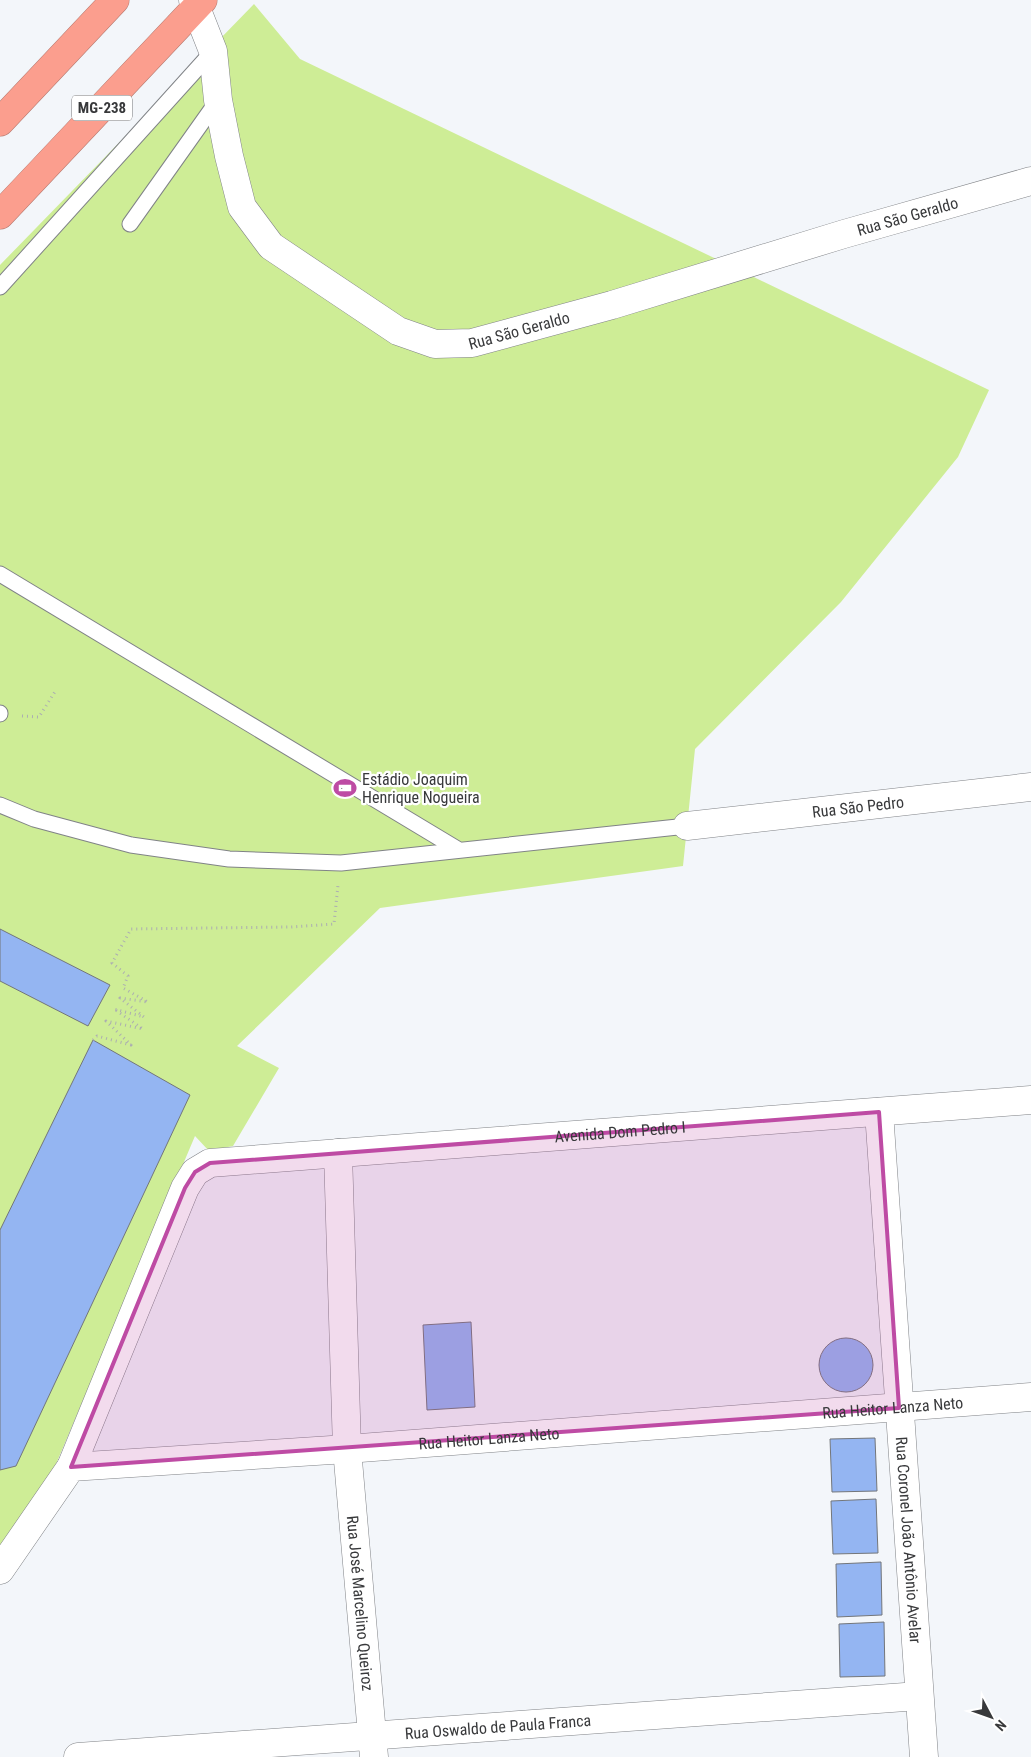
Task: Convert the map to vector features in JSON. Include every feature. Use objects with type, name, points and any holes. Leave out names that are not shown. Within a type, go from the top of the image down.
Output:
[{"type":"highway","points":[[0,122],[114,0]]},
{"type":"highway","name":"MG-238","points":[[0,215],[198,2]]},
{"type":"street","name":"Rua São Geraldo","points":[[198,2],[213,51],[218,100],[229,156],[242,207],[271,246],[398,331],[435,344],[472,343],[612,305],[844,234],[1031,181]]},
{"type":"street","name":"Rua São Pedro","points":[[687,826],[1031,787]]},
{"type":"street","name":"Avenida Dom Pedro I","points":[[71,1467],[185,1188],[196,1172],[210,1162],[1031,1100]]},
{"type":"street","name":"Rua Coronel João Antônio Avelar","points":[[878,1112],[924,1757]]},
{"type":"street","name":"Rua José Marcelino Queiroz","points":[[338,1153],[347,1450],[373,1747]]},
{"type":"street","name":"Rua Heitor Lanza Neto","points":[[71,1467],[347,1450],[1031,1398]]},
{"type":"street","points":[[0,1570],[71,1467]]},
{"type":"street","name":"Rua Oswaldo de Paula Franca","points":[[78,1757],[373,1747],[919,1696]]},
{"type":"lane","points":[[0,287],[213,51]]},
{"type":"lane","points":[[130,224],[218,100]]},
{"type":"lane","points":[[0,574],[459,850]]},
{"type":"lane","points":[[0,805],[34,819],[131,845],[229,859],[341,863],[687,826]]},
{"type":"path","points":[[0,714],[39,717],[56,690]]},
{"type":"path","points":[[93,1040],[97,1036],[131,1045],[106,1021],[142,1029],[114,1009],[144,1017],[120,998],[148,1002],[123,988],[128,976],[112,963],[131,929],[292,927],[334,924],[341,863]]},
{"type":"highlighted area","points":[[879,1112],[899,1408],[71,1467],[185,1188],[195,1172],[210,1163]]},
{"type":"green space","name":"Estádio Joaquim Henrique Nogueira","points":[[254,4],[300,59],[989,390],[958,457],[841,602],[695,749],[683,866],[380,908],[237,1046],[279,1068],[233,1146],[209,1151],[195,1136],[45,1490],[0,1550],[0,265]]},
{"type":"building","points":[[0,929],[110,985],[88,1026],[0,981]]},
{"type":"building","points":[[93,1040],[190,1095],[16,1466],[0,1470],[0,1230]]},
{"type":"building","points":[[471,1322],[475,1407],[427,1410],[423,1325]]},
{"type":"building","points":[[846,1338],[856,1340],[865,1346],[871,1355],[873,1365],[871,1375],[865,1384],[856,1390],[846,1392],[836,1390],[827,1384],[821,1375],[819,1365],[821,1355],[827,1346],[836,1340]]},
{"type":"building","points":[[875,1438],[877,1491],[832,1492],[830,1439]]},
{"type":"building","points":[[876,1499],[878,1553],[833,1554],[831,1501]]},
{"type":"building","points":[[881,1562],[882,1615],[837,1617],[836,1564]]},
{"type":"building","points":[[884,1622],[885,1676],[840,1677],[839,1624]]},
{"type":"place","name":"Estádio Joaquim Henrique Nogueira","points":[[345,788]]}]
